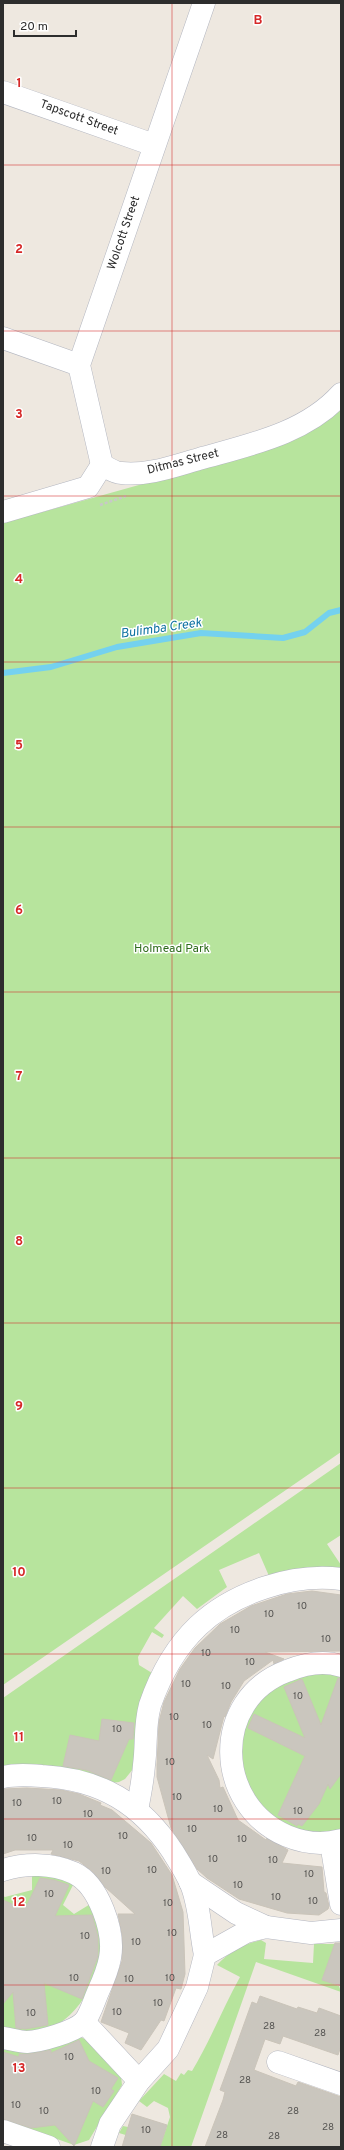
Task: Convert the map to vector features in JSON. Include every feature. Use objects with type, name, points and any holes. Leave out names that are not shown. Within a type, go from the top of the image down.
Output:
[{"type":"street","name":"Wolcott Street","points":[[78,365],[204,3]]},
{"type":"street","name":"Tapscott Street","points":[[3,92],[154,145]]},
{"type":"street","points":[[3,338],[78,365],[102,466],[88,487],[3,512]]},
{"type":"street","name":"Ditmas Street","points":[[102,466],[120,473],[156,471],[269,439],[299,425],[331,405],[341,394]]},
{"type":"street","points":[[137,1810],[145,1764],[144,1734],[150,1706],[162,1677],[183,1643],[199,1625],[226,1606],[268,1586],[298,1579],[341,1579]]},
{"type":"street","points":[[341,1666],[334,1664],[303,1664],[275,1675],[251,1695],[236,1721],[230,1751],[235,1782],[250,1809],[272,1829],[300,1841],[336,1842],[341,1904]]},
{"type":"street","points":[[3,1777],[14,1774],[62,1777],[100,1788],[124,1799],[162,1835],[190,1882],[196,1899],[205,1955],[197,1987],[168,2049],[139,2081],[110,2124],[102,2147]]},
{"type":"street","points":[[3,1870],[19,1865],[47,1865],[75,1873],[91,1889],[103,1909],[110,1929],[110,1957],[103,1981],[84,2022],[51,2037],[27,2042],[3,2038]]},
{"type":"street","points":[[190,1882],[236,1913],[266,1927],[311,1933],[341,1930]]},
{"type":"street","points":[[205,1955],[246,1932],[266,1927]]},
{"type":"street","points":[[84,2022],[139,2081]]},
{"type":"street","points":[[278,2062],[341,2084]]},
{"type":"street","points":[[3,2131],[49,2147]]},
{"type":"green space","name":"Holmead Park","points":[[341,406],[341,1452],[3,1685],[3,523],[275,447]]},
{"type":"green space","points":[[341,1463],[341,1535],[327,1544],[341,1565],[341,1568],[294,1569],[269,1576],[259,1553],[219,1570],[227,1587],[197,1609],[183,1596],[154,1628],[164,1635],[162,1638],[152,1632],[138,1657],[139,1665],[152,1673],[137,1719],[133,1769],[125,1779],[119,1782],[111,1783],[3,1769],[3,1698]]},
{"type":"green space","points":[[315,1673],[341,1675],[341,1834],[297,1833],[258,1809],[240,1768],[245,1723],[257,1704],[270,1691],[284,1682]]},
{"type":"green space","points":[[32,1871],[54,1875],[73,1885],[63,1905],[74,1914],[92,1903],[100,1928],[102,1948],[94,1979],[88,1992],[70,2015],[47,2029],[34,2032],[22,2032],[3,2029],[3,1896],[5,1897],[32,1890]]},
{"type":"green space","points":[[261,1940],[266,1943],[264,1959],[313,1963],[314,1944],[341,1944],[322,1979],[339,1986],[341,1992],[256,1962],[191,2147],[140,2147],[142,2140],[119,2133],[123,2126],[128,2127],[127,2133],[161,2144],[170,2117],[168,2108],[154,2101],[147,2107],[139,2101],[164,2074],[176,2081],[181,2073],[184,2075],[188,2070],[192,2071],[240,1977],[217,1965],[238,1949]]},
{"type":"green space","points":[[80,2037],[87,2040],[121,2076],[122,2085],[89,2140],[74,2145],[3,2120],[3,2047]]},
{"type":"building","points":[[312,1591],[341,1595],[341,1651],[265,1652],[284,1659],[274,1664],[273,1660],[244,1681],[231,1702],[225,1717],[224,1716],[213,1759],[207,1755],[219,1780],[220,1788],[223,1787],[238,1820],[266,1840],[267,1838],[288,1850],[282,1863],[322,1867],[324,1892],[326,1893],[329,1906],[328,1909],[319,1915],[287,1913],[239,1899],[207,1878],[197,1869],[171,1828],[157,1777],[159,1722],[164,1702],[180,1669],[195,1648],[220,1624],[251,1606],[287,1594]]},
{"type":"building","points":[[338,1678],[341,1678],[341,1774],[330,1789],[328,1784],[319,1804],[302,1826],[298,1824],[297,1826],[278,1815],[305,1756],[248,1728],[254,1714],[305,1738],[284,1687],[302,1679],[321,1725]]},
{"type":"building","points":[[102,1719],[134,1723],[133,1739],[129,1739],[111,1780],[86,1770],[63,1766],[70,1735],[99,1741]]},
{"type":"building","points":[[27,1788],[61,1790],[79,1794],[101,1803],[100,1805],[112,1810],[151,1843],[172,1875],[183,1912],[185,1974],[181,1989],[176,1988],[164,2021],[161,2020],[141,2050],[125,2043],[129,2033],[101,2022],[122,1961],[122,1934],[118,1914],[135,1914],[105,1887],[92,1871],[79,1861],[51,1854],[53,1850],[15,1850],[3,1854],[3,1789]]},
{"type":"building","points":[[40,1878],[54,1880],[69,1885],[55,1916],[92,1915],[98,1937],[98,1956],[82,1999],[44,1983],[48,2025],[25,2029],[16,2028],[13,1992],[3,2004],[3,1900],[23,1909],[24,1906],[26,1907]]},
{"type":"building","points":[[335,1943],[341,1943],[341,1986],[322,1980]]},
{"type":"building","points":[[260,1996],[297,2009],[298,2007],[317,2013],[319,2008],[341,2016],[341,2046],[338,2055],[283,2036],[280,2044],[265,2039],[254,2070],[296,2086],[298,2082],[341,2097],[341,2147],[205,2147],[223,2100],[225,2092],[220,2090],[252,2002],[257,2004]]},
{"type":"building","points":[[79,2040],[89,2061],[118,2078],[111,2089],[114,2091],[103,2107],[93,2101],[74,2146],[55,2125],[31,2128],[3,2119],[3,2052],[19,2057],[19,2054],[29,2054],[51,2050],[51,2053]]},
{"type":"building","points":[[132,2114],[167,2125],[160,2147],[122,2147]]},
{"type":"waterway","name":"Bulimba Creek","points":[[3,673],[51,667],[117,647],[201,633],[283,638],[305,632],[329,613],[341,610]]}]
